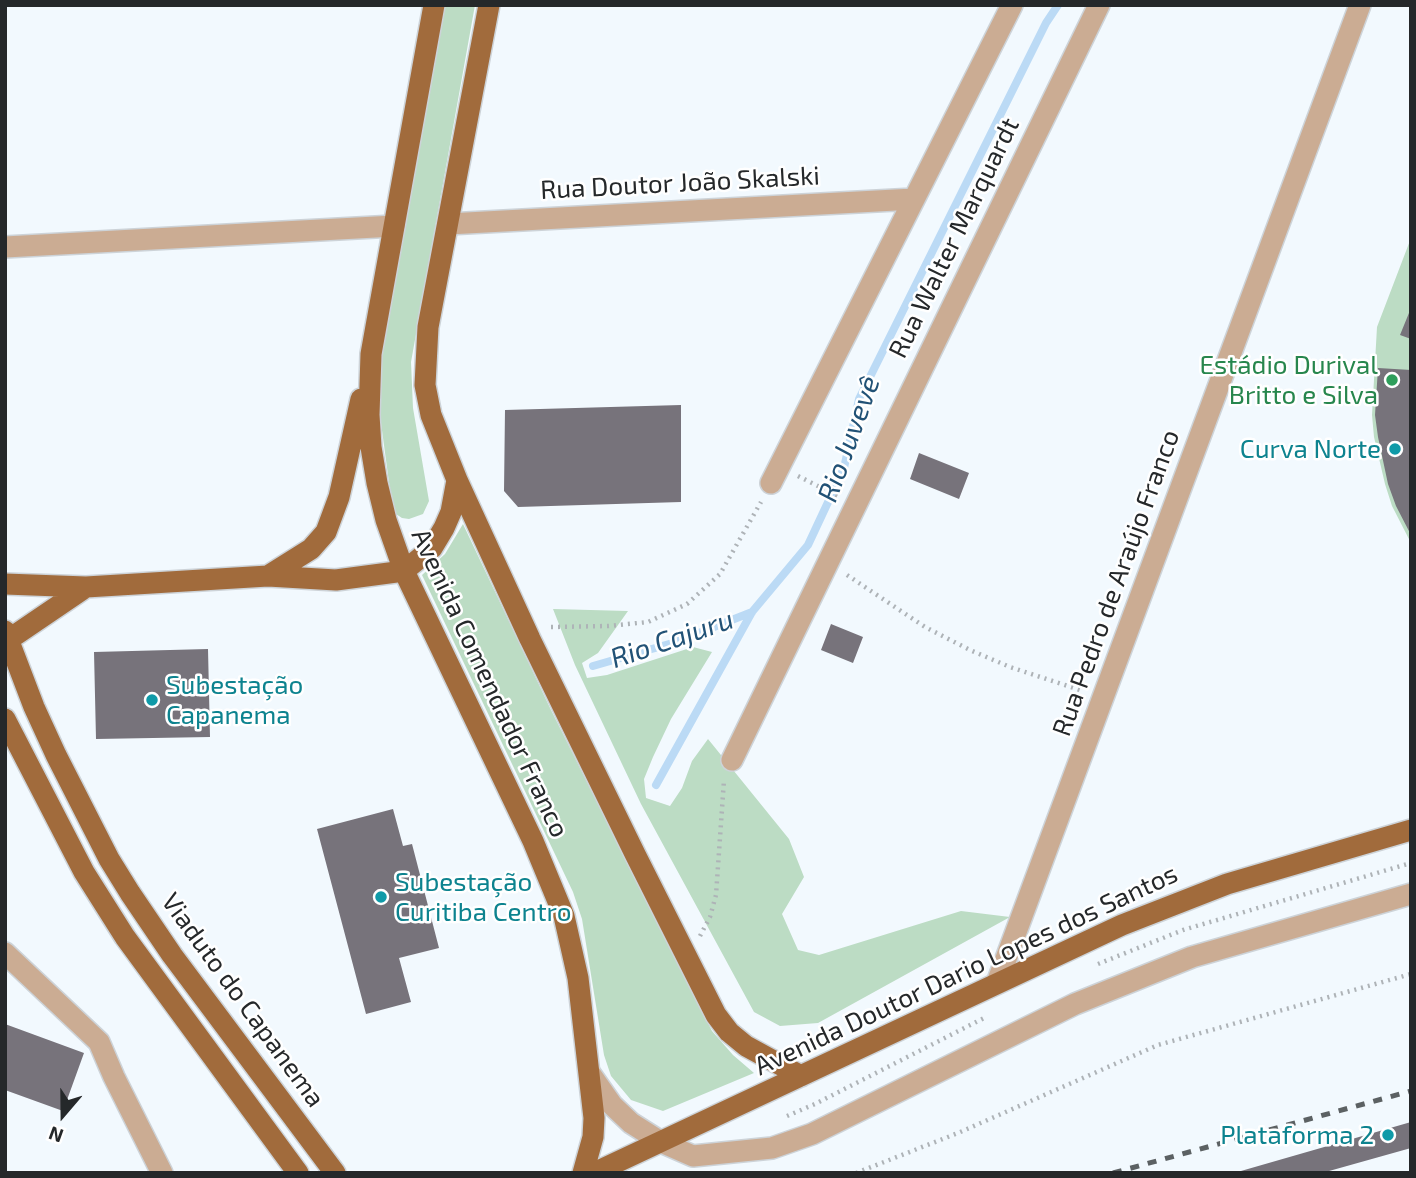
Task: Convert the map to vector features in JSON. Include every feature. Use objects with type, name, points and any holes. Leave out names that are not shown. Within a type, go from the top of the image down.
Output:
[{"type":"main road","name":"Avenida Comendador Franco","points":[[434,5],[371,354],[369,415],[373,459],[386,520],[404,571],[533,841],[560,905],[576,967],[590,1075],[594,1127],[583,1173]]},
{"type":"main road","points":[[489,5],[428,327],[425,385],[431,415],[457,480],[580,744],[716,1015],[729,1032],[746,1046],[801,1076]]},
{"type":"main road","points":[[268,576],[311,549],[326,532],[333,517],[371,354]]},
{"type":"main road","points":[[5,584],[86,587],[268,576],[336,580],[404,571],[432,548],[444,528],[451,512],[457,480]]},
{"type":"main road","points":[[7,635],[86,587]]},
{"type":"main road","name":"Viaduto do Capanema","points":[[7,635],[50,743],[109,859],[172,955],[335,1173]]},
{"type":"main road","points":[[5,719],[84,872],[145,966],[298,1173]]},
{"type":"main road","name":"Avenida Doutor Dario Lopes dos Santos","points":[[594,1173],[1178,901],[1411,830]]},
{"type":"street","name":"Rua Walter Marquardt","points":[[771,483],[1012,5]]},
{"type":"street","name":"Rua Walter Marquardt","points":[[732,760],[1099,5]]},
{"type":"street","name":"Rua Pedro de Araújo Franco","points":[[997,983],[1360,5]]},
{"type":"street","name":"Rua Doutor João Skalski","points":[[448,224],[914,199]]},
{"type":"street","points":[[5,247],[394,226]]},
{"type":"street","points":[[590,1075],[621,1114],[661,1142],[693,1156],[772,1148],[813,1134],[1075,1004],[1192,957],[1411,894]]},
{"type":"street","points":[[5,953],[99,1042],[162,1173]]},
{"type":"path","points":[[805,480],[833,493]]},
{"type":"path","points":[[551,627],[648,622],[687,604],[720,574],[771,483]]},
{"type":"path","points":[[828,562],[925,626],[970,650],[1010,667],[1103,698]]},
{"type":"path","points":[[545,615],[557,640]]},
{"type":"path","points":[[693,925],[699,937],[710,917],[716,895],[722,798],[725,778],[732,760]]},
{"type":"path","points":[[856,1173],[958,1133],[1157,1045],[1411,974]]},
{"type":"green space","points":[[439,5],[475,5],[411,362],[413,408],[429,501],[423,514],[409,519],[393,512],[381,423],[380,369]]},
{"type":"green space","name":"Estádio Durival Britto e Silva","points":[[1411,238],[1411,543],[1392,506],[1385,484],[1374,437],[1372,415],[1377,327]]},
{"type":"green space","points":[[463,524],[551,710],[712,1031],[733,1055],[754,1073],[663,1111],[631,1100],[611,1076],[604,1055],[582,919],[573,892],[422,575],[445,554]]},
{"type":"green space","points":[[553,609],[628,611],[598,653],[582,663],[587,678],[607,675],[693,647],[712,652],[671,719],[653,757],[644,779],[646,798],[670,806],[682,788],[692,761],[708,739],[789,839],[804,877],[782,914],[798,950],[819,955],[961,911],[1010,917],[818,1023],[780,1026],[754,1012],[641,804],[575,665]]},
{"type":"building","points":[[1411,308],[1411,339],[1400,335]]},
{"type":"building","name":"Curva Norte","points":[[1378,368],[1411,370],[1411,535],[1388,484],[1378,437],[1375,415]]},
{"type":"building","points":[[681,405],[681,502],[518,507],[504,491],[505,410]]},
{"type":"building","points":[[919,453],[969,473],[959,499],[910,479]]},
{"type":"building","points":[[831,624],[863,637],[853,663],[821,650]]},
{"type":"building","name":"Subestação Capanema","points":[[208,649],[210,737],[96,739],[94,652]]},
{"type":"building","name":"Subestação Curitiba Centro","points":[[393,809],[403,846],[412,844],[439,948],[399,958],[411,1002],[366,1014],[317,829]]},
{"type":"building","points":[[5,1024],[84,1053],[63,1111],[5,1090]]},
{"type":"building","name":"Plataforma 2","points":[[1411,1122],[1411,1148],[1322,1173],[1234,1173]]},
{"type":"waterway","name":"Rio Juvevê","points":[[656,785],[752,612],[808,545],[844,468],[859,399],[1046,23],[1058,5]]},
{"type":"waterway","name":"Rio Cajuru","points":[[593,666],[676,642],[752,612]]},
{"type":"railway","points":[[1113,1173],[1411,1091]]},
{"type":"place","name":"Estádio Durival Britto e Silva","points":[[1392,380]]},
{"type":"place","name":"Curva Norte","points":[[1395,449]]},
{"type":"place","name":"Subestação Capanema","points":[[152,700]]},
{"type":"place","name":"Subestação Curitiba Centro","points":[[381,897]]},
{"type":"place","name":"Plataforma 2","points":[[1388,1135]]}]
